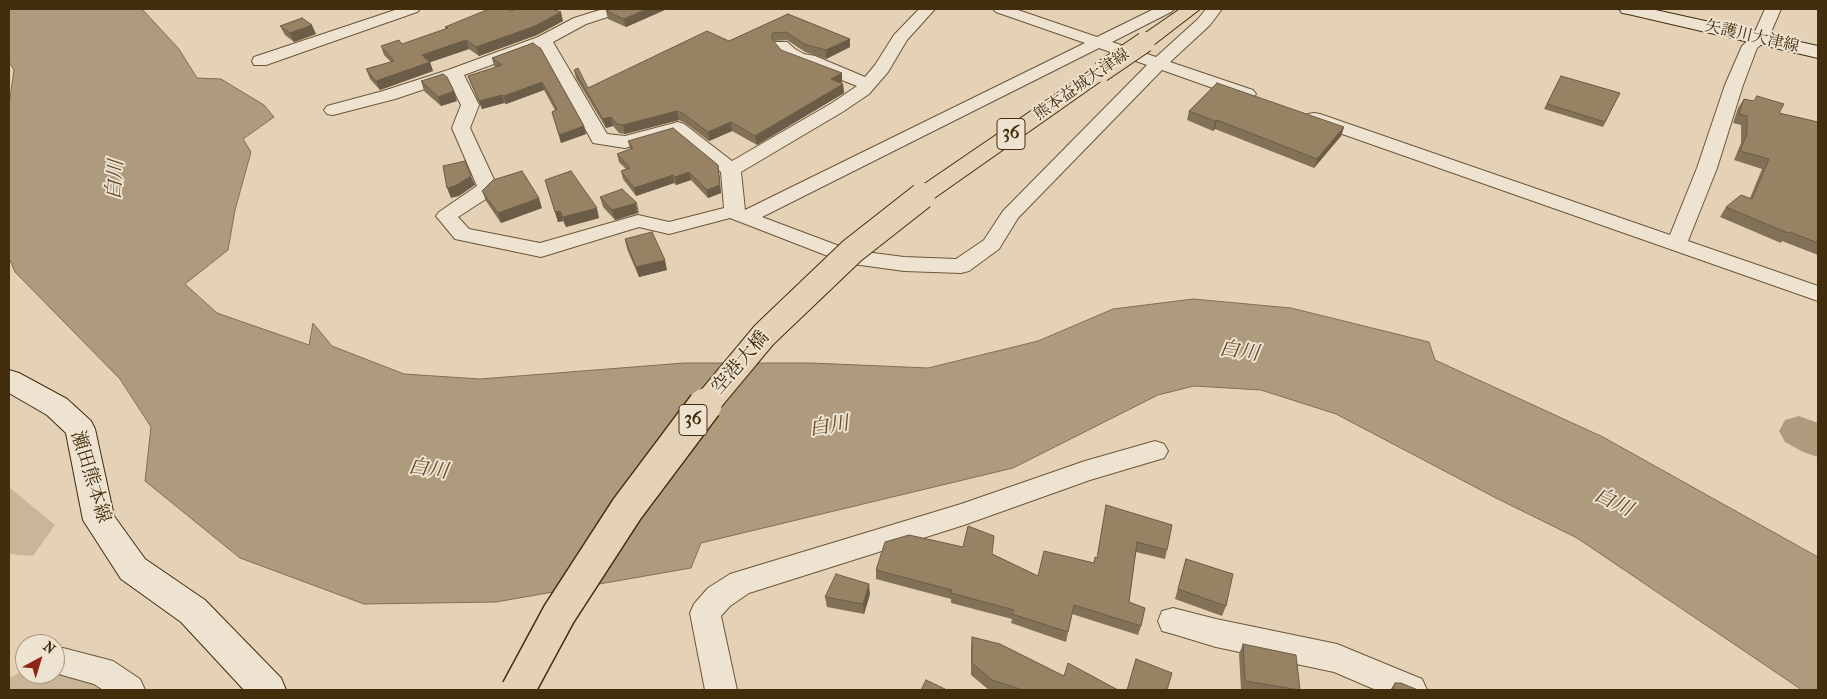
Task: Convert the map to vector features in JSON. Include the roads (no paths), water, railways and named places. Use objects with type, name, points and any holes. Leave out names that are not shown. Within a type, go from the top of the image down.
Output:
[{"type":"main road","name":"熊本益城大津線","points":[[922,196],[1191,9]]},
{"type":"main road","name":"矢護川大津線","points":[[1628,9],[1818,52]]},
{"type":"main road","name":"空港大橋","points":[[518,690],[559,614],[627,509],[698,414],[764,335],[852,251],[922,196]]},
{"type":"main road","name":"瀬田熊本線","points":[[9,380],[57,407],[80,429],[99,520],[133,569],[193,612],[268,690]]},
{"type":"street","points":[[260,62],[412,9]]},
{"type":"street","points":[[333,110],[389,95],[454,73],[544,40],[580,21],[618,9]]},
{"type":"street","points":[[731,170],[838,107],[863,90],[866,84],[882,68],[900,38],[927,9]]},
{"type":"street","points":[[1001,9],[1262,100]]},
{"type":"street","points":[[454,73],[470,105],[461,128],[487,186],[482,193],[446,216],[462,234],[541,250],[638,222],[669,228],[740,215],[762,208],[837,173],[1166,9]]},
{"type":"street","points":[[740,215],[846,256],[904,264],[961,266],[992,244],[1010,215],[1159,63],[1204,22],[1214,9]]},
{"type":"street","points":[[1676,245],[1707,168],[1734,85],[1750,46],[1760,39],[1773,9]]},
{"type":"street","points":[[559,12],[580,21]]},
{"type":"street","points":[[544,40],[600,139],[625,142],[678,128],[731,170],[740,215]]},
{"type":"street","points":[[781,46],[799,58],[809,60],[866,84]]},
{"type":"street","points":[[1300,113],[1818,294]]},
{"type":"street","points":[[721,690],[705,613],[719,597],[740,584],[964,514],[1085,471],[1155,451]]},
{"type":"street","points":[[1173,621],[1216,633],[1337,658],[1411,690]]},
{"type":"street","points":[[65,662],[102,671],[129,690]]},
{"type":"water","name":"白川","points":[[9,9],[142,9],[179,49],[197,78],[221,79],[264,105],[274,117],[243,139],[251,152],[235,210],[228,250],[185,284],[217,313],[309,345],[313,323],[332,346],[404,374],[480,379],[684,363],[812,363],[928,368],[1038,341],[1113,309],[1193,299],[1291,308],[1429,342],[1435,360],[1603,437],[1818,557],[1818,690],[1802,690],[1577,538],[1494,497],[1336,414],[1261,390],[1194,386],[1158,395],[1013,468],[701,543],[691,568],[496,602],[364,604],[240,558],[145,481],[151,427],[120,379],[15,272],[9,258],[9,105],[14,70],[9,62]]},
{"type":"waterway","points":[[1799,431],[1818,441]]}]
